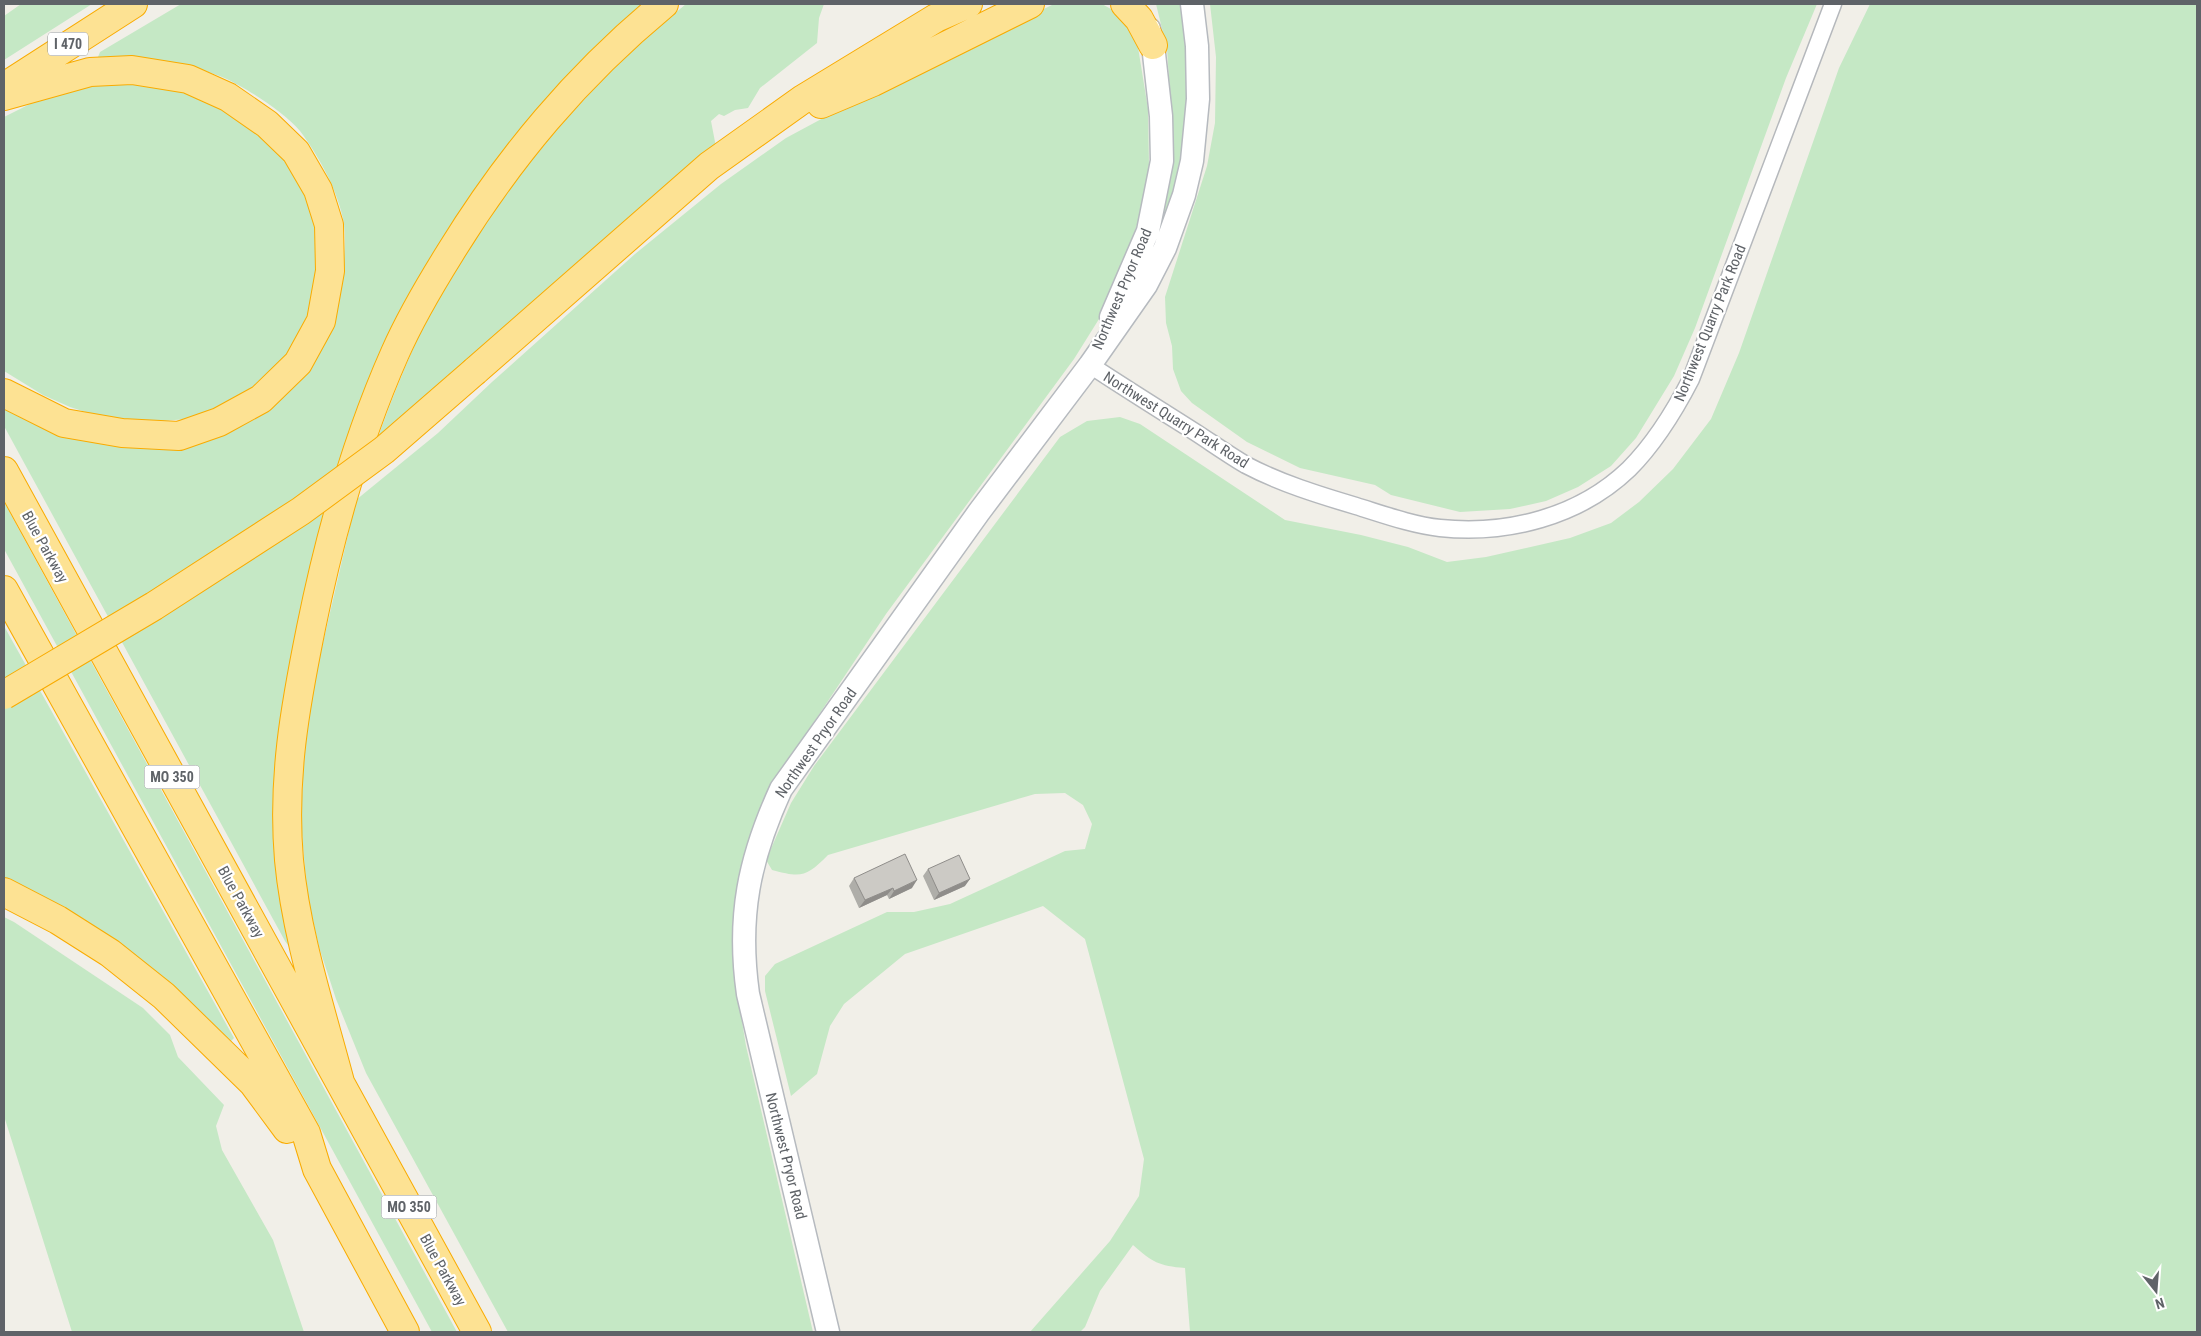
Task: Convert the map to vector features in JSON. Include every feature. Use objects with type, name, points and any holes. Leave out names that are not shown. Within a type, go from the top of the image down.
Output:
[{"type":"highway","name":"I 470","points":[[4,87],[133,4]]},
{"type":"highway","points":[[340,1082],[304,946],[289,861],[287,778],[294,716],[336,520],[366,427],[396,352],[432,282],[483,200],[535,132],[592,68],[664,4]]},
{"type":"highway","points":[[4,696],[154,606],[301,511],[384,450],[709,166],[803,99],[936,18],[968,4]]},
{"type":"highway","points":[[747,139],[873,82],[1030,4]]},
{"type":"highway","points":[[1125,4],[1139,19],[1153,45]]},
{"type":"highway","points":[[4,96],[90,72],[132,70],[188,79],[228,97],[267,124],[296,152],[318,190],[329,225],[330,271],[321,321],[298,363],[261,399],[219,422],[179,436],[122,433],[64,423],[4,393]]},
{"type":"highway","name":"Blue Parkway","points":[[4,471],[477,1332]]},
{"type":"highway","points":[[4,590],[306,1134],[316,1169]]},
{"type":"highway","points":[[4,892],[58,920],[110,954],[164,996],[253,1083],[316,1169],[405,1332]]},
{"type":"main road","name":"Northwest Pryor Road","points":[[1090,366],[1126,284],[1150,222],[1162,162],[1161,116],[1153,45],[1143,4]]},
{"type":"main road","name":"Northwest Pryor Road","points":[[828,1332],[748,994],[743,942],[744,912],[753,862],[764,826],[781,789],[979,512],[1090,366],[1146,286],[1164,248],[1184,195],[1192,161],[1198,99],[1198,46],[1192,4]]},
{"type":"street","name":"Northwest Quarry Park Road","points":[[1090,366],[1247,465],[1313,493],[1369,510],[1438,528],[1488,530],[1526,524],[1570,508],[1601,490],[1628,470],[1657,437],[1678,406],[1691,379],[1833,4]]},
{"type":"green space","points":[[21,4],[92,4],[4,60],[4,16]]},
{"type":"green space","points":[[181,4],[652,4],[417,294],[294,687],[295,955],[285,941],[4,426],[4,396],[52,424],[241,423],[343,277],[345,230],[338,200],[321,163],[300,131],[293,124],[275,108],[222,77],[177,64],[98,57],[100,52]]},
{"type":"green space","points":[[686,4],[824,4],[819,18],[817,43],[760,88],[748,108],[735,110],[724,116],[719,114],[711,121],[716,147],[375,446],[404,369],[440,293],[497,206],[545,143],[598,85],[655,30]]},
{"type":"green space","points":[[1054,4],[1102,4],[1118,13],[1129,24],[1137,41],[1148,109],[1149,165],[1141,213],[1124,262],[1104,311],[1074,359],[886,614],[774,782],[755,822],[741,869],[736,912],[739,1003],[746,1046],[813,1332],[508,1332],[366,1073],[336,999],[319,947],[307,893],[301,822],[303,773],[309,712],[356,500],[438,433],[635,254],[721,184],[786,138],[840,109]]},
{"type":"green space","points":[[1156,4],[1183,4],[1186,20],[1189,129],[1171,205],[1148,257],[1171,109],[1167,49]]},
{"type":"green space","points":[[1210,4],[1817,4],[1786,78],[1695,328],[1674,376],[1636,438],[1611,466],[1578,487],[1546,501],[1510,509],[1460,512],[1391,495],[1375,485],[1300,468],[1247,442],[1192,403],[1181,391],[1173,369],[1172,346],[1166,323],[1165,297],[1207,166],[1215,123],[1216,57]]},
{"type":"green space","points":[[1870,4],[2197,4],[2197,1332],[1190,1332],[1185,1268],[1156,1262],[1133,1245],[1100,1291],[1085,1327],[1080,1332],[1030,1332],[1110,1241],[1139,1196],[1144,1159],[1085,939],[1043,906],[905,954],[844,1004],[830,1026],[817,1074],[791,1096],[765,991],[765,976],[775,964],[887,912],[914,912],[950,904],[1065,851],[1085,849],[1092,824],[1083,805],[1065,793],[1035,794],[828,855],[809,872],[803,874],[797,875],[772,870],[766,860],[791,803],[814,766],[1060,437],[1087,421],[1120,417],[1140,424],[1285,520],[1361,535],[1408,547],[1447,562],[1486,557],[1570,538],[1611,523],[1639,502],[1673,469],[1711,419],[1739,353],[1839,68]]},
{"type":"green space","points":[[132,80],[186,88],[280,142],[321,224],[316,298],[293,349],[247,394],[219,409],[189,419],[130,423],[98,416],[70,407],[43,395],[4,371],[4,117],[40,99],[73,88]]},
{"type":"green space","points":[[4,502],[457,1332],[432,1332],[4,549]]},
{"type":"green space","points":[[4,626],[234,1038],[231,1041],[169,982],[147,964],[78,918],[4,879]]},
{"type":"green space","points":[[4,917],[143,1008],[170,1035],[178,1057],[224,1105],[216,1126],[222,1150],[273,1240],[304,1332],[72,1332],[4,1116]]},
{"type":"building","points":[[905,854],[917,880],[894,891],[893,888],[865,900],[854,878]]},
{"type":"building","points":[[959,855],[970,879],[939,893],[928,869]]}]
